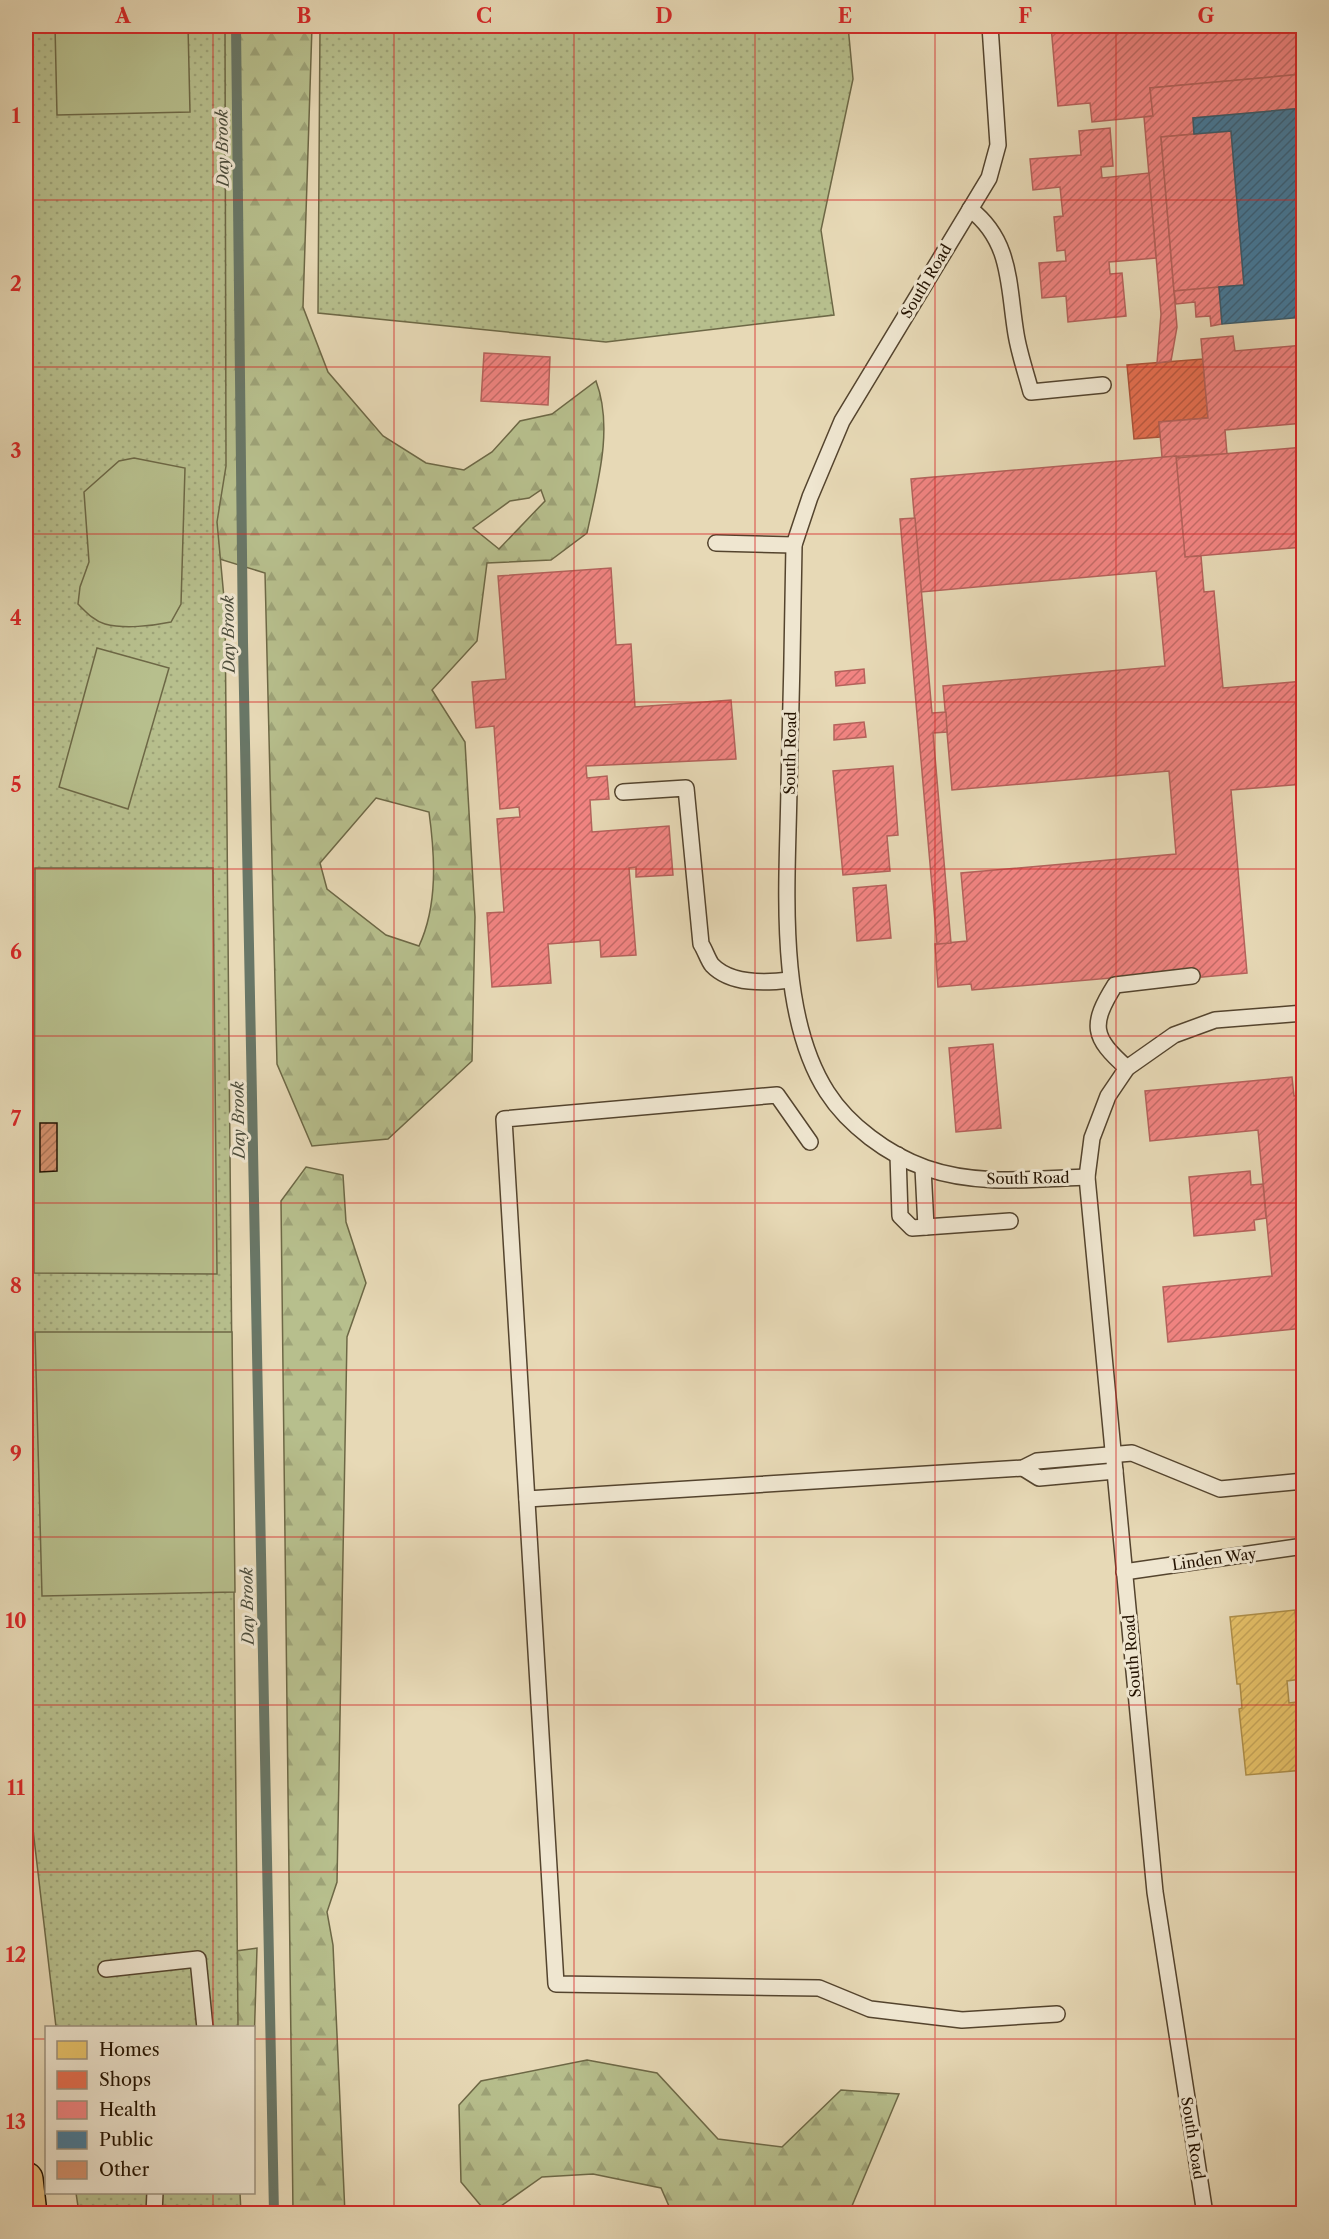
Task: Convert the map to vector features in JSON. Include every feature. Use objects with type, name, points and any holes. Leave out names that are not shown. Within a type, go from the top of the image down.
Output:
[{"type":"highway","points":[[26,2178],[30,2214]]},
{"type":"lane","name":"South Road","points":[[990,26],[998,145],[989,178],[842,422],[810,497],[794,546],[788,883],[790,980],[808,1051],[826,1091],[845,1115],[872,1138],[923,1168],[985,1180],[1087,1177],[1155,1892],[1205,2214]]},
{"type":"lane","points":[[970,208],[987,221],[1006,258],[1016,336],[1031,392],[1103,385]]},
{"type":"lane","points":[[716,543],[794,546]]},
{"type":"lane","points":[[623,792],[686,788],[701,944],[712,965],[730,977],[750,981],[790,980]]},
{"type":"lane","points":[[1127,1068],[1109,1052],[1098,1034],[1097,1022],[1101,1008],[1114,985],[1192,976]]},
{"type":"lane","points":[[1087,1177],[1092,1138],[1108,1096],[1127,1068],[1174,1035],[1215,1020],[1304,1013]]},
{"type":"lane","points":[[810,1142],[777,1095],[504,1119],[556,1984],[819,1988],[870,2009],[950,2019],[1057,2014]]},
{"type":"lane","points":[[898,1155],[900,1216],[912,1228],[1010,1221]]},
{"type":"lane","points":[[923,1168],[926,1227]]},
{"type":"lane","points":[[527,1499],[1023,1468],[1037,1461],[1113,1453],[1132,1453],[1220,1489],[1304,1480]]},
{"type":"lane","points":[[1023,1468],[1039,1478],[1115,1471]]},
{"type":"lane","name":"Linden Way","points":[[1124,1572],[1304,1546]]},
{"type":"lane","points":[[106,1969],[198,1959],[205,2026]]},
{"type":"lane","points":[[153,2214],[155,2194]]},
{"type":"green space","points":[[26,26],[225,26],[226,466],[217,522],[225,609],[238,2026],[56,2026],[32,1821],[26,1738]]},
{"type":"green space","points":[[55,26],[188,26],[190,112],[57,115]]},
{"type":"green space","points":[[200,26],[312,26],[303,307],[328,372],[383,436],[426,463],[464,470],[492,452],[520,421],[552,414],[596,381],[604,418],[602,457],[587,533],[551,560],[487,563],[477,641],[432,690],[465,742],[475,917],[472,1061],[388,1139],[312,1146],[277,1064],[265,573],[187,549]],"holes":[[[541,490],[545,501],[499,549],[473,528],[510,501],[529,498]],[[376,798],[429,812],[433,846],[432,897],[419,946],[386,935],[327,889],[320,863]]]},
{"type":"green space","points":[[320,26],[848,26],[853,79],[821,230],[834,315],[606,342],[318,313]]},
{"type":"green space","points":[[134,458],[185,468],[181,604],[171,622],[129,627],[97,621],[78,604],[80,587],[89,562],[84,492],[119,461]]},
{"type":"green space","points":[[97,648],[169,668],[128,809],[59,787]]},
{"type":"green space","points":[[35,868],[213,868],[217,1274],[34,1273]]},
{"type":"green space","points":[[306,1167],[343,1175],[346,1222],[366,1283],[347,1337],[337,1882],[327,1912],[333,1945],[345,2214],[293,2213],[281,1201]]},
{"type":"green space","points":[[35,1332],[232,1332],[235,1592],[42,1596]]},
{"type":"green space","points":[[257,1948],[255,2026],[236,2026],[236,1951]]},
{"type":"green space","points":[[587,2060],[657,2073],[718,2139],[782,2147],[841,2090],[899,2094],[849,2213],[672,2213],[661,2188],[593,2174],[542,2177],[491,2213],[487,2213],[461,2182],[459,2105],[481,2081]]},
{"type":"green space","points":[[76,2194],[240,2194],[241,2213],[79,2213]]},
{"type":"building: Homes","points":[[1295,1610],[1301,1679],[1287,1681],[1289,1703],[1304,1701],[1304,1770],[1246,1775],[1239,1709],[1242,1708],[1240,1684],[1237,1684],[1230,1617]]},
{"type":"building: Shops","points":[[1203,359],[1208,418],[1159,422],[1160,437],[1134,439],[1127,365]]},
{"type":"building: Health","points":[[1051,26],[1304,26],[1304,74],[1150,88],[1153,116],[1092,122],[1090,103],[1058,106]]},
{"type":"building: Health","points":[[1304,74],[1304,108],[1193,118],[1194,134],[1161,137],[1177,327],[1171,361],[1157,363],[1161,314],[1144,117],[1153,116],[1150,88]]},
{"type":"building: Health","points":[[1110,128],[1113,166],[1101,167],[1102,178],[1149,173],[1156,258],[1109,262],[1110,274],[1122,273],[1126,316],[1068,322],[1066,296],[1042,298],[1039,263],[1066,261],[1065,250],[1057,251],[1054,217],[1063,216],[1060,187],[1033,190],[1030,159],[1081,155],[1079,131]]},
{"type":"building: Health","points":[[1231,131],[1244,285],[1174,291],[1161,137]]},
{"type":"building: Health","points":[[1219,287],[1222,324],[1211,326],[1210,316],[1196,317],[1195,302],[1176,304],[1174,291]]},
{"type":"building: Health","points":[[1233,336],[1235,351],[1304,345],[1304,423],[1225,430],[1227,454],[1162,457],[1159,422],[1208,418],[1201,339]]},
{"type":"building: Health","points":[[484,353],[550,357],[548,405],[481,401]]},
{"type":"building: Health","points":[[1304,447],[1304,547],[1185,557],[1176,458]]},
{"type":"building: Health","points":[[1176,456],[1185,557],[1201,556],[1204,592],[1214,591],[1223,688],[1304,681],[1304,784],[1231,790],[1247,973],[1192,978],[1191,971],[972,990],[971,984],[938,987],[935,944],[967,941],[961,873],[1176,854],[1169,771],[952,790],[943,686],[1165,666],[1156,571],[921,592],[911,479]]},
{"type":"building: Health","points":[[915,518],[932,713],[946,712],[947,732],[933,733],[951,943],[937,944],[900,519]]},
{"type":"building: Health","points":[[611,568],[616,645],[631,644],[635,707],[731,700],[736,759],[586,766],[587,778],[607,776],[609,799],[590,800],[592,832],[669,826],[673,875],[636,877],[636,867],[629,868],[636,955],[601,957],[600,940],[548,944],[551,983],[492,987],[487,913],[504,912],[497,819],[520,817],[519,807],[500,809],[494,726],[476,728],[472,682],[506,679],[498,576]]},
{"type":"building: Health","points":[[864,669],[865,683],[836,686],[835,672]]},
{"type":"building: Health","points":[[864,722],[866,737],[834,740],[834,725]]},
{"type":"building: Health","points":[[893,766],[898,835],[887,836],[890,871],[843,875],[833,771]]},
{"type":"building: Health","points":[[886,885],[891,938],[857,941],[853,888]]},
{"type":"building: Health","points":[[993,1044],[1001,1128],[956,1132],[949,1048]]},
{"type":"building: Health","points":[[1292,1077],[1294,1096],[1304,1095],[1304,1328],[1168,1342],[1163,1287],[1272,1276],[1258,1130],[1150,1141],[1145,1091]]},
{"type":"building: Health","points":[[1250,1171],[1251,1185],[1263,1184],[1266,1218],[1254,1220],[1255,1230],[1194,1236],[1189,1177]]},
{"type":"building: Public","points":[[1304,108],[1304,317],[1222,324],[1219,287],[1244,285],[1231,131],[1194,134],[1193,118]]},
{"type":"building: Other","points":[[40,1123],[57,1123],[57,1171],[40,1172]]},
{"type":"building: Other","points":[[180,2206],[218,2207],[218,2214],[180,2214]]},
{"type":"waterway","name":"Day Brook","points":[[236,26],[243,642],[274,2214]]}]
